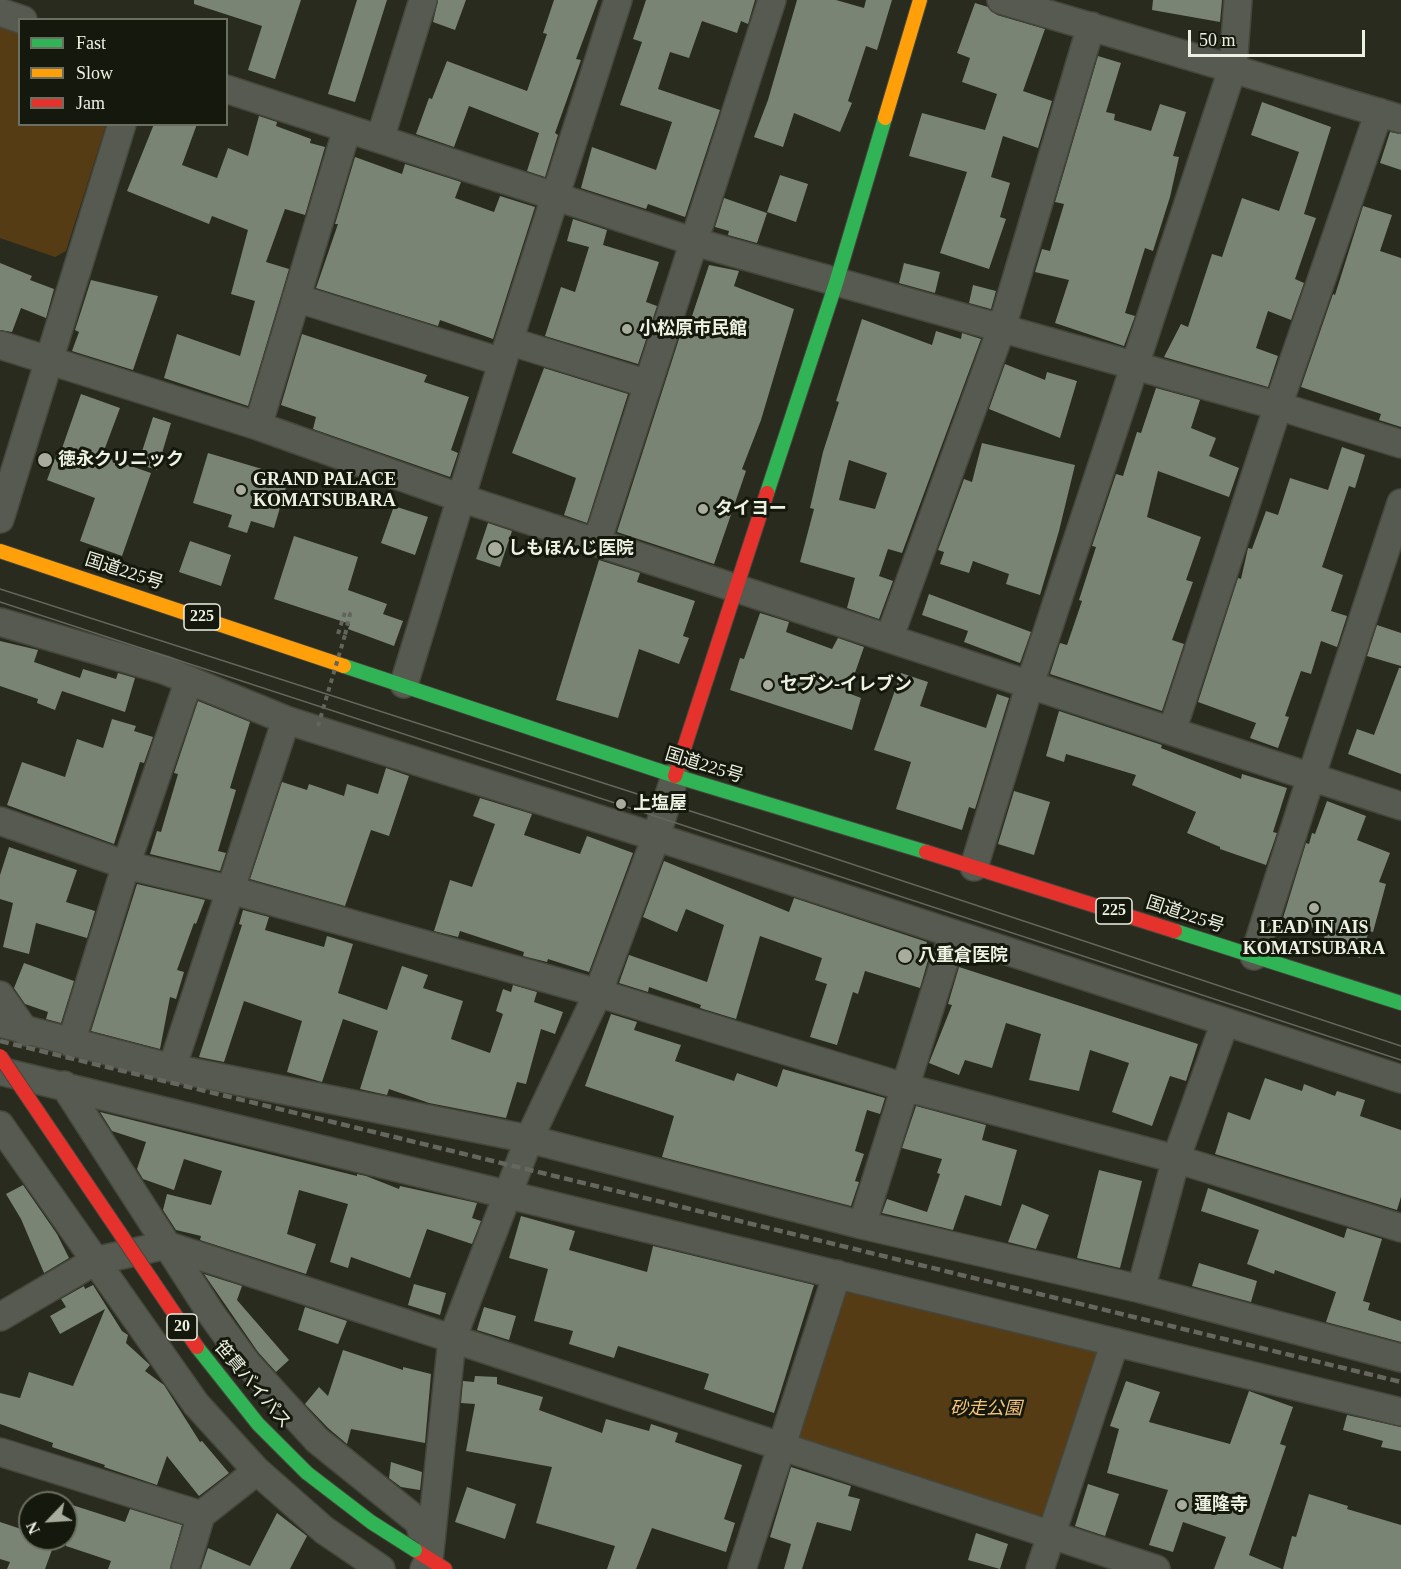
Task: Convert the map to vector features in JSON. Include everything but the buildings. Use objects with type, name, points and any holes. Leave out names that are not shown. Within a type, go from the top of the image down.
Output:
[{"type":"main road","points":[[675,776],[836,283],[920,0]]},
{"type":"main road","name":"国道225号","points":[[0,551],[675,776],[974,867],[1401,1003]]},
{"type":"main road","name":"笹貫バイパス","points":[[0,1056],[188,1336],[228,1389],[258,1424],[307,1473],[428,1562]]},
{"type":"street","points":[[25,18],[31,0]]},
{"type":"street","points":[[380,139],[423,0]]},
{"type":"street","points":[[404,684],[505,351],[618,0]]},
{"type":"street","points":[[597,542],[772,0]]},
{"type":"street","points":[[1001,0],[1233,67],[1390,116],[1278,406],[1172,730]]},
{"type":"street","points":[[974,867],[1030,684],[1233,67],[1238,0]]},
{"type":"street","points":[[0,12],[18,18]]},
{"type":"street","points":[[890,636],[1002,327],[1091,26]]},
{"type":"street","points":[[228,90],[695,242],[836,283],[1002,327],[1278,406],[1401,444]]},
{"type":"street","points":[[0,519],[121,126]]},
{"type":"street","points":[[258,426],[347,129]]},
{"type":"street","points":[[296,298],[505,351],[648,384]]},
{"type":"street","points":[[0,345],[258,426],[461,498],[890,636],[1401,806]]},
{"type":"street","points":[[1254,956],[1401,503]]},
{"type":"street","points":[[0,622],[165,670],[286,720],[656,837],[1401,1080]]},
{"type":"street","points":[[71,1043],[126,865],[189,680]]},
{"type":"street","points":[[172,1068],[286,720]]},
{"type":"street","points":[[428,1562],[452,1339],[530,1139],[598,993],[656,837],[675,776]]},
{"type":"street","points":[[0,821],[126,865],[231,890],[598,993],[904,1087],[1176,1159],[1401,1228]]},
{"type":"street","points":[[862,1226],[953,934]]},
{"type":"street","points":[[0,995],[26,1032]]},
{"type":"street","points":[[1141,1289],[1176,1159],[1225,1022]]},
{"type":"street","points":[[0,1023],[26,1032],[172,1068],[530,1139],[862,1226],[1141,1289],[1401,1358]]},
{"type":"street","points":[[0,1071],[509,1192],[1401,1412]]},
{"type":"street","points":[[64,1085],[212,1315],[278,1401],[317,1440],[419,1522],[428,1562]]},
{"type":"street","points":[[0,1125],[196,1404],[257,1471],[324,1530],[381,1569]]},
{"type":"street","points":[[0,1317],[95,1261],[166,1245],[1156,1569]]},
{"type":"street","points":[[742,1569],[837,1274]]},
{"type":"street","points":[[1040,1569],[1115,1342]]},
{"type":"street","points":[[0,1452],[201,1515]]},
{"type":"street","points":[[184,1569],[201,1515],[257,1471]]},
{"type":"path","points":[[318,726],[350,614],[345,612],[338,636]]},
{"type":"green space","points":[[0,26],[18,32],[18,126],[106,126],[66,251],[55,257],[0,238]]},
{"type":"green space","name":"砂走公園","points":[[840,1289],[1092,1343],[1098,1354],[1046,1514],[1035,1518],[804,1445],[795,1430]]},
{"type":"tram line","points":[[0,589],[740,827],[1401,1046]]},
{"type":"tram line","points":[[0,602],[1401,1060]]},
{"type":"railway","points":[[0,1041],[1401,1382]]},
{"type":"traffic: fast","points":[[767,493],[836,283],[885,118]]},
{"type":"traffic: fast","points":[[344,666],[675,776],[926,852]]},
{"type":"traffic: fast","points":[[1175,931],[1401,1003]]},
{"type":"traffic: fast","points":[[197,1347],[258,1424],[307,1473],[371,1522],[415,1550]]},
{"type":"traffic: slow","points":[[885,118],[920,0]]},
{"type":"traffic: slow","points":[[0,551],[344,666]]},
{"type":"traffic: jam","points":[[675,776],[767,493]]},
{"type":"traffic: jam","points":[[926,852],[1175,931]]},
{"type":"traffic: jam","points":[[0,1056],[197,1347]]},
{"type":"traffic: jam","points":[[415,1550],[445,1569]]},
{"type":"place","name":"小松原市民館","points":[[627,329]]},
{"type":"place","name":"徳永クリニック","points":[[45,460]]},
{"type":"place","name":"GRAND PALACE KOMATSUBARA","points":[[241,490]]},
{"type":"place","name":"タイヨー","points":[[703,509]]},
{"type":"place","name":"しもほんじ医院","points":[[495,549]]},
{"type":"place","name":"セブン-イレブン","points":[[768,685]]},
{"type":"place","name":"上塩屋","points":[[621,804]]},
{"type":"place","name":"LEAD IN AIS KOMATSUBARA","points":[[1314,908]]},
{"type":"place","name":"八重倉医院","points":[[905,956]]},
{"type":"place","name":"蓮隆寺","points":[[1182,1505]]}]
